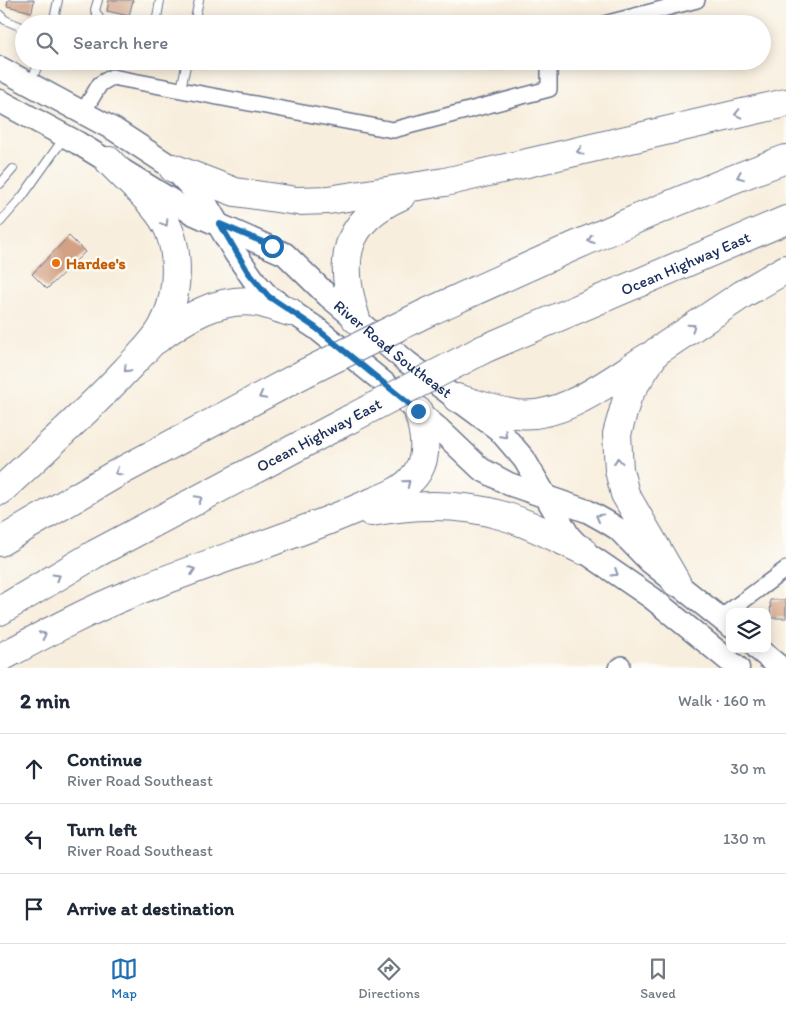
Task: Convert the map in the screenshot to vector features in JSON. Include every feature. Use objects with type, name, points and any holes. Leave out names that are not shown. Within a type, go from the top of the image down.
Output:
[{"type":"highway","points":[[173,168],[235,192],[297,201],[357,197],[445,182],[786,103]]},
{"type":"highway","points":[[0,542],[114,475],[305,374],[426,313],[549,258],[786,159]]},
{"type":"highway","points":[[0,491],[98,400],[149,345],[163,326],[169,309],[174,286],[174,252],[170,232],[157,211],[109,162]]},
{"type":"highway","points":[[356,319],[348,293],[345,270],[348,249],[355,230],[368,215],[384,203],[445,182]]},
{"type":"highway","name":"Ocean Highway East","points":[[0,611],[95,554],[484,349],[786,220]]},
{"type":"highway","points":[[456,398],[491,409],[518,414],[545,412],[565,407],[656,352],[743,294],[786,269]]},
{"type":"highway","points":[[149,345],[178,324],[202,310],[230,303],[256,302],[290,312]]},
{"type":"highway","points":[[656,352],[639,374],[623,409],[617,434],[619,470],[625,494],[676,582]]},
{"type":"highway","points":[[0,658],[131,593],[337,517],[397,491],[412,480],[421,466],[424,451],[424,433],[418,411]]},
{"type":"highway","points":[[337,517],[424,505],[460,507],[505,516],[582,550]]},
{"type":"main road","name":"River Road Southeast","points":[[0,68],[115,130],[173,168],[190,183],[220,224],[256,283],[290,312],[316,328],[418,411],[491,476],[587,511],[612,525],[650,562],[725,622]]},
{"type":"main road","points":[[0,86],[65,115],[79,116],[83,112]]},
{"type":"main road","name":"River Road Southeast","points":[[0,101],[66,136],[170,200],[285,254],[328,296],[407,362],[499,430],[514,445],[537,477],[569,536],[582,550],[652,598],[738,668]]},
{"type":"main road","points":[[763,653],[781,668]]},
{"type":"street","points":[[639,15],[697,0]]},
{"type":"street","points":[[83,112],[100,84],[112,77],[393,130],[549,89],[549,70]]},
{"type":"street","points":[[725,622],[786,569]]},
{"type":"lane","points":[[56,15],[58,0]]},
{"type":"lane","points":[[98,0],[95,10],[98,15]]},
{"type":"lane","points":[[158,15],[160,0]]},
{"type":"lane","points":[[196,15],[199,0]]},
{"type":"lane","points":[[0,15],[5,20],[15,24]]},
{"type":"lane","points":[[30,83],[36,70]]},
{"type":"lane","points":[[181,89],[185,70]]},
{"type":"lane","points":[[0,222],[22,197],[66,136]]},
{"type":"lane","points":[[0,184],[13,169]]},
{"type":"building","points":[[8,0],[34,0],[32,12],[7,6]]},
{"type":"building","points":[[109,0],[133,0],[129,15],[107,11]]},
{"type":"building","points":[[69,236],[85,252],[47,289],[32,274]]},
{"type":"building","points":[[770,600],[786,600],[786,618],[771,618]]},
{"type":"place","name":"Hardee's","points":[[56,263]]},
{"type":"route","points":[[272,246],[220,224],[235,253],[256,283],[268,296],[316,328],[418,411]]}]
